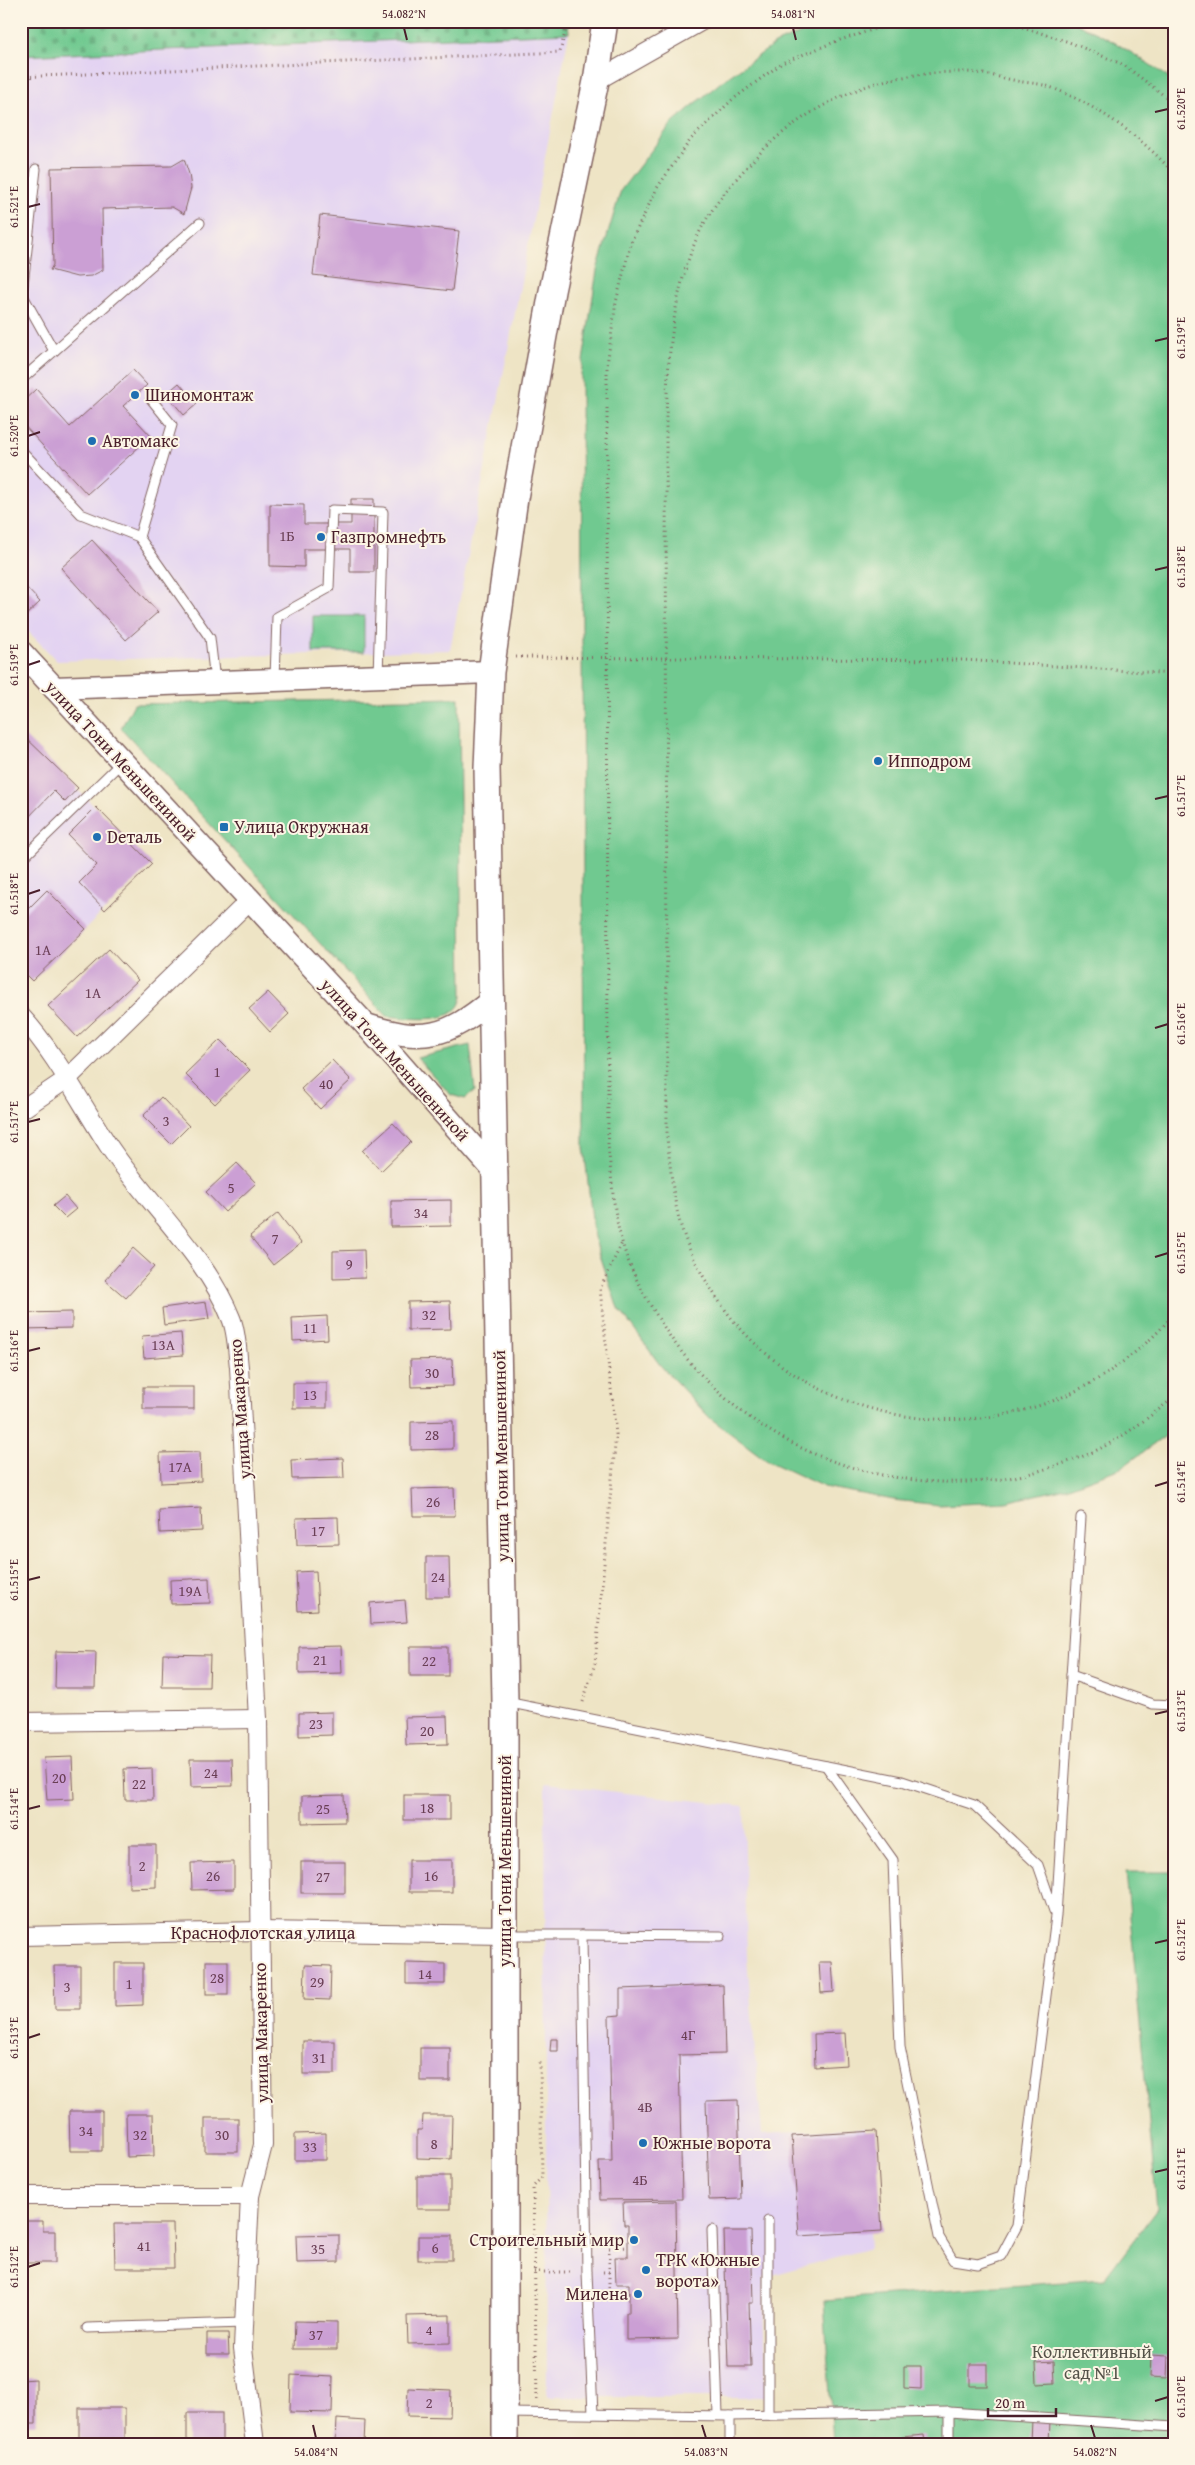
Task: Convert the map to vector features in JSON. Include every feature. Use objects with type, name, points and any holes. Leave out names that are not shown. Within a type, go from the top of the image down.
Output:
[{"type":"main road","points":[[496,1173],[487,768],[492,664],[515,498],[552,291],[596,81],[605,21]]},
{"type":"main road","name":"улица Тони Меньшениной","points":[[496,1173],[505,1702],[505,2444]]},
{"type":"street","points":[[596,81],[702,21]]},
{"type":"street","name":"улица Тони Меньшениной","points":[[24,661],[54,688],[365,1024],[496,1173]]},
{"type":"street","points":[[54,688],[378,676],[492,664]]},
{"type":"street","points":[[21,1110],[67,1079],[250,900]]},
{"type":"street","points":[[365,1024],[394,1034],[422,1035],[445,1031],[466,1021],[492,1000]]},
{"type":"street","name":"улица Макаренко","points":[[21,1016],[33,1028],[109,1146],[213,1283],[232,1319],[239,1367],[258,1719],[263,2145],[250,2196],[243,2348],[255,2444]]},
{"type":"street","points":[[21,1722],[258,1719]]},
{"type":"street","name":"Краснофлотская улица","points":[[21,1936],[260,1931],[505,1935]]},
{"type":"street","points":[[21,2196],[250,2196]]},
{"type":"lane","points":[[36,169],[22,294],[54,351]]},
{"type":"lane","points":[[21,380],[200,224]]},
{"type":"lane","points":[[139,538],[172,425],[151,399]]},
{"type":"lane","points":[[21,450],[81,514],[139,538],[210,638],[215,682]]},
{"type":"lane","points":[[276,680],[277,617],[328,588],[332,510],[383,512],[378,676]]},
{"type":"lane","points":[[21,860],[122,762]]},
{"type":"lane","points":[[826,1766],[893,1860],[900,2047],[939,2237],[953,2260],[978,2264],[1001,2256],[1017,2226],[1056,1916],[1081,1517]]},
{"type":"lane","points":[[1071,1676],[1153,1704],[1174,1705]]},
{"type":"lane","points":[[505,1702],[902,1781],[974,1805],[1038,1865],[1056,1916]]},
{"type":"lane","points":[[582,1934],[587,2272],[592,2414]]},
{"type":"lane","points":[[505,1935],[721,1936]]},
{"type":"lane","points":[[768,2220],[768,2415]]},
{"type":"lane","points":[[712,2230],[718,2415]]},
{"type":"lane","points":[[87,2328],[244,2323]]},
{"type":"lane","points":[[505,2413],[730,2416],[949,2412],[1174,2427]]},
{"type":"lane","points":[[949,2412],[949,2444]]},
{"type":"lane","points":[[730,2416],[730,2444]]},
{"type":"path","points":[[21,77],[560,52],[568,21]]},
{"type":"path","points":[[923,21],[894,23],[837,41],[782,63],[747,90],[691,139],[657,188],[630,242],[616,302],[607,365],[608,1146],[622,1243],[641,1291],[670,1338],[703,1377],[745,1415],[792,1445],[840,1464],[893,1478],[946,1482],[1004,1479],[1052,1466],[1103,1447],[1174,1398]]},
{"type":"path","points":[[978,21],[1013,24],[1069,42],[1124,65],[1174,103]]},
{"type":"path","points":[[1174,174],[1160,157],[1126,128],[1047,86],[958,72],[907,77],[869,85],[826,104],[789,126],[756,156],[725,190],[702,229],[685,271],[675,314],[668,363],[666,418],[667,1138],[674,1190],[684,1235],[706,1280],[734,1320],[769,1355],[809,1383],[856,1404],[901,1417],[951,1422],[998,1417],[1048,1403],[1091,1385],[1132,1356],[1174,1313]]},
{"type":"path","points":[[492,664],[608,658],[964,660],[1174,674]]},
{"type":"path","points":[[579,1717],[595,1663],[616,1434],[600,1289],[622,1243]]},
{"type":"path","points":[[537,2414],[533,2187],[542,2177],[540,2061]]},
{"type":"path","points":[[609,2272],[609,2293],[629,2293]]},
{"type":"shaded area","points":[[569,33],[450,650],[57,661],[21,624],[21,56]]},
{"type":"shaded area","points":[[21,733],[152,864],[32,981],[21,970]]},
{"type":"shaded area","points":[[545,1784],[744,1806],[747,1958],[762,2134],[864,2128],[870,2248],[764,2277],[766,2397],[547,2397]]},
{"type":"green space","points":[[21,21],[568,21],[569,33],[21,56]]},
{"type":"green space","name":"Ипподром","points":[[828,21],[1070,21],[1111,40],[1174,81],[1174,1430],[1121,1468],[1066,1488],[1006,1502],[939,1505],[894,1500],[824,1487],[766,1460],[710,1418],[660,1365],[617,1306],[594,1237],[584,1147],[581,374],[597,270],[621,190],[673,122],[721,82],[775,44]]},
{"type":"green space","points":[[313,616],[364,616],[364,652],[313,652]]},
{"type":"green space","points":[[459,698],[462,997],[458,1007],[451,1013],[424,1019],[387,1016],[121,728],[134,704]]},
{"type":"green space","points":[[470,1045],[475,1091],[465,1099],[451,1095],[417,1058]]},
{"type":"green space","name":"Коллективный сад №1","points":[[1126,1872],[1174,1872],[1174,2444],[833,2444],[824,2300],[1104,2279],[1157,2209]]},
{"type":"building","points":[[184,159],[191,188],[184,214],[172,207],[102,209],[103,270],[91,276],[77,277],[50,270],[53,265],[51,168],[172,166]]},
{"type":"building","points":[[320,215],[459,231],[452,291],[313,275]]},
{"type":"building","name":"Автомакс","points":[[133,370],[147,385],[123,406],[151,436],[87,494],[21,422],[21,403],[36,389],[70,427]]},
{"type":"building","points":[[179,383],[197,404],[184,415],[166,394]]},
{"type":"building","points":[[351,499],[374,499],[374,572],[350,572],[350,549],[304,549],[304,567],[270,566],[270,504],[304,505],[304,524],[351,524]]},
{"type":"building","points":[[92,540],[158,612],[126,640],[61,568]]},
{"type":"building","points":[[21,582],[40,602],[25,616],[21,612]]},
{"type":"building","points":[[21,733],[78,788],[65,802],[54,791],[22,824]]},
{"type":"building","points":[[96,807],[152,864],[105,910],[79,883],[97,865],[68,835]]},
{"type":"building","points":[[47,890],[86,929],[32,981],[21,970],[21,916]]},
{"type":"building","points":[[109,949],[138,980],[77,1037],[48,1006]]},
{"type":"building","points":[[268,992],[289,1014],[270,1032],[249,1009]]},
{"type":"building","points":[[220,1040],[250,1070],[215,1104],[185,1074]]},
{"type":"building","points":[[332,1060],[351,1080],[320,1109],[301,1089]]},
{"type":"building","points":[[161,1097],[189,1126],[171,1144],[143,1116]]},
{"type":"building","points":[[393,1123],[411,1142],[381,1171],[362,1151]]},
{"type":"building","points":[[237,1163],[256,1183],[225,1212],[206,1192]]},
{"type":"building","points":[[65,1196],[76,1209],[65,1218],[53,1206]]},
{"type":"building","points":[[451,1200],[451,1226],[391,1227],[391,1201]]},
{"type":"building","points":[[278,1213],[301,1243],[273,1265],[250,1236]]},
{"type":"building","points":[[133,1248],[154,1267],[126,1298],[105,1280]]},
{"type":"building","points":[[364,1250],[365,1278],[333,1279],[333,1251]]},
{"type":"building","points":[[450,1301],[451,1329],[408,1330],[408,1302]]},
{"type":"building","points":[[206,1302],[209,1319],[164,1325],[162,1308]]},
{"type":"building","points":[[72,1312],[72,1328],[21,1329],[21,1313]]},
{"type":"building","points":[[327,1316],[328,1339],[293,1341],[292,1318]]},
{"type":"building","points":[[181,1333],[183,1355],[144,1358],[142,1336]]},
{"type":"building","points":[[452,1359],[453,1386],[411,1387],[410,1360]]},
{"type":"building","points":[[293,1383],[327,1383],[327,1408],[293,1408]]},
{"type":"building","points":[[143,1387],[194,1387],[194,1409],[143,1409]]},
{"type":"building","points":[[453,1421],[453,1449],[411,1450],[411,1422]]},
{"type":"building","points":[[200,1452],[201,1481],[161,1483],[160,1453]]},
{"type":"building","points":[[21,1457],[23,1457],[25,1485],[21,1485]]},
{"type":"building","points":[[343,1458],[344,1478],[292,1479],[291,1460]]},
{"type":"building","points":[[454,1488],[455,1516],[413,1516],[412,1489]]},
{"type":"building","points":[[201,1508],[202,1531],[160,1533],[159,1510]]},
{"type":"building","points":[[338,1517],[339,1544],[297,1545],[296,1518]]},
{"type":"building","points":[[426,1557],[449,1557],[450,1597],[426,1597]]},
{"type":"building","points":[[316,1571],[318,1610],[298,1611],[296,1572]]},
{"type":"building","points":[[209,1578],[210,1603],[171,1604],[170,1580]]},
{"type":"building","points":[[405,1600],[407,1622],[371,1624],[370,1603]]},
{"type":"building","points":[[341,1646],[342,1673],[299,1674],[299,1647]]},
{"type":"building","points":[[410,1647],[448,1647],[448,1676],[410,1676]]},
{"type":"building","points":[[56,1651],[96,1652],[95,1688],[55,1688]]},
{"type":"building","points":[[163,1654],[210,1655],[209,1687],[162,1687]]},
{"type":"building","points":[[332,1712],[332,1735],[299,1736],[299,1713]]},
{"type":"building","points":[[447,1716],[448,1744],[406,1745],[405,1717]]},
{"type":"building","points":[[72,1757],[74,1799],[47,1800],[44,1758]]},
{"type":"building","points":[[190,1759],[232,1759],[233,1786],[191,1787]]},
{"type":"building","points":[[152,1768],[153,1800],[125,1800],[124,1769]]},
{"type":"building","points":[[344,1795],[345,1822],[302,1823],[302,1796]]},
{"type":"building","points":[[404,1795],[450,1795],[450,1820],[404,1820]]},
{"type":"building","points":[[129,1845],[156,1845],[156,1887],[129,1888]]},
{"type":"building","points":[[409,1860],[452,1860],[452,1892],[409,1892]]},
{"type":"building","points":[[234,1862],[234,1889],[192,1890],[191,1863]]},
{"type":"building","points":[[301,1862],[345,1862],[345,1893],[301,1893]]},
{"type":"building","points":[[206,1961],[228,1961],[228,1994],[206,1994]]},
{"type":"building","points":[[819,1962],[832,1962],[834,1992],[821,1993]]},
{"type":"building","points":[[115,1963],[143,1963],[143,2005],[115,2006]]},
{"type":"building","points":[[406,1963],[445,1964],[445,1984],[406,1984]]},
{"type":"building","points":[[305,1965],[331,1966],[330,2000],[304,1999]]},
{"type":"building","points":[[54,1966],[80,1966],[80,2009],[55,2009]]},
{"type":"building","points":[[723,1985],[725,2054],[679,2055],[682,2199],[600,2200],[599,2161],[612,2161],[609,2016],[620,2015],[620,1989]]},
{"type":"building","points":[[845,2033],[847,2065],[815,2067],[814,2034]]},
{"type":"building","points":[[551,2039],[558,2039],[558,2051],[550,2051]]},
{"type":"building","points":[[303,2041],[335,2041],[335,2074],[303,2074]]},
{"type":"building","points":[[420,2048],[450,2048],[450,2081],[420,2081]]},
{"type":"building","points":[[738,2100],[741,2199],[709,2200],[706,2101]]},
{"type":"building","points":[[69,2111],[102,2111],[102,2151],[70,2151]]},
{"type":"building","points":[[126,2114],[153,2114],[154,2156],[127,2157]]},
{"type":"building","points":[[423,2115],[452,2115],[451,2159],[417,2158],[417,2130],[422,2130]]},
{"type":"building","points":[[205,2118],[238,2118],[238,2152],[205,2152]]},
{"type":"building","points":[[876,2131],[882,2231],[799,2236],[792,2136]]},
{"type":"building","points":[[326,2133],[326,2160],[295,2160],[295,2134]]},
{"type":"building","points":[[417,2176],[450,2176],[450,2209],[417,2209]]},
{"type":"building","name":"ТРК «Южные ворота»","points":[[676,2201],[678,2339],[626,2340],[626,2313],[629,2313],[629,2284],[616,2284],[615,2257],[628,2257],[628,2225],[624,2225],[623,2202]]},
{"type":"building","points":[[21,2221],[43,2221],[43,2231],[55,2231],[55,2263],[21,2263]]},
{"type":"building","points":[[114,2224],[173,2224],[174,2268],[115,2268]]},
{"type":"building","points":[[724,2231],[751,2231],[753,2303],[749,2303],[751,2367],[728,2367]]},
{"type":"building","points":[[339,2235],[339,2262],[297,2263],[296,2236]]},
{"type":"building","points":[[418,2236],[452,2236],[452,2260],[418,2260]]},
{"type":"building","points":[[450,2315],[450,2343],[408,2344],[407,2316]]},
{"type":"building","points":[[295,2321],[337,2322],[337,2349],[294,2349]]},
{"type":"building","points":[[207,2333],[228,2333],[229,2354],[207,2354]]},
{"type":"building","points":[[1151,2355],[1168,2356],[1167,2378],[1150,2377]]},
{"type":"building","points":[[1054,2361],[1055,2383],[1037,2384],[1036,2362]]},
{"type":"building","points":[[970,2364],[987,2364],[987,2386],[970,2386]]},
{"type":"building","points":[[904,2366],[921,2366],[921,2389],[904,2388]]},
{"type":"building","points":[[291,2375],[333,2377],[332,2413],[290,2412]]},
{"type":"building","points":[[36,2379],[36,2424],[21,2424],[21,2380]]},
{"type":"building","points":[[408,2388],[451,2390],[450,2417],[407,2416]]},
{"type":"building","points":[[79,2408],[125,2408],[125,2444],[79,2444]]},
{"type":"building","points":[[187,2413],[222,2413],[222,2444],[187,2444]]},
{"type":"building","points":[[337,2419],[365,2421],[364,2444],[309,2444],[309,2440],[336,2441]]},
{"type":"building","points":[[1032,2420],[1050,2421],[1049,2443],[1031,2442]]},
{"type":"building","points":[[924,2435],[925,2444],[903,2444],[902,2437]]},
{"type":"place","name":"Шиномонтаж","points":[[135,395]]},
{"type":"place","name":"Автомакс","points":[[92,441]]},
{"type":"place","name":"Газпромнефть","points":[[321,537]]},
{"type":"place","name":"Ипподром","points":[[878,761]]},
{"type":"place","name":"Улица Окружная","points":[[224,827]]},
{"type":"place","name":"Dеталь","points":[[97,837]]},
{"type":"place","name":"Южные ворота","points":[[643,2143]]},
{"type":"place","name":"Строительный мир","points":[[634,2240]]},
{"type":"place","name":"ТРК «Южные ворота»","points":[[646,2270]]},
{"type":"place","name":"Милена","points":[[638,2294]]}]
